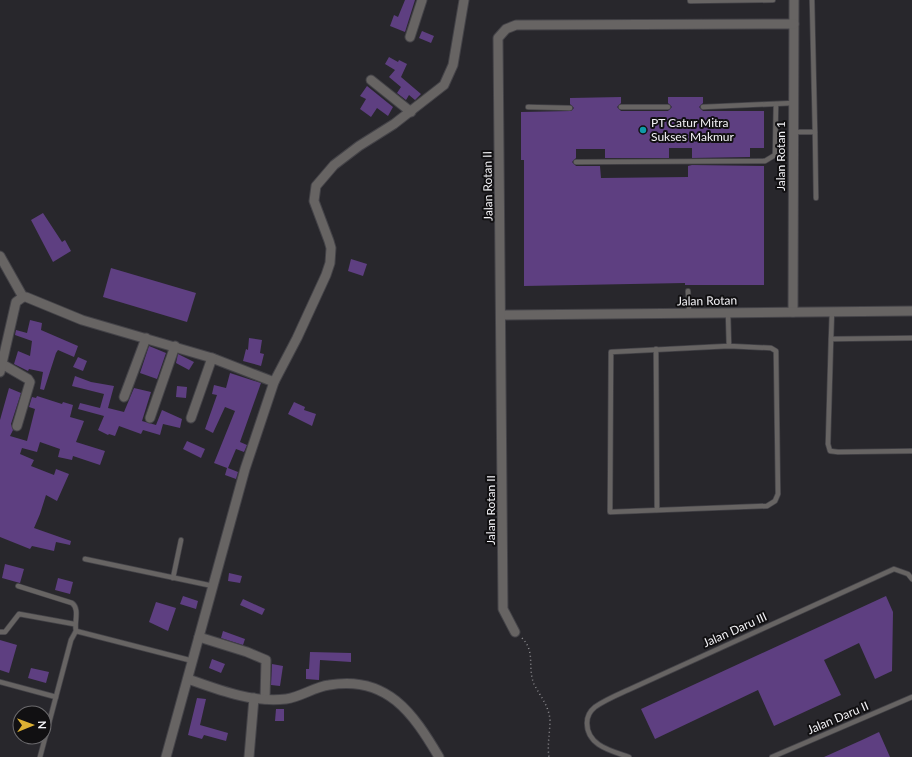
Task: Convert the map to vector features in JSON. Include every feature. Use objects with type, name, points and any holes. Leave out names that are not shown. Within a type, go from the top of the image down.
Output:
[{"type":"street","points":[[410,37],[422,0]]},
{"type":"street","points":[[166,757],[188,680],[235,501],[274,382],[304,324],[330,263],[331,248],[314,202],[316,186],[321,178],[334,165],[411,112],[439,90],[450,76],[454,65],[464,0]]},
{"type":"street","name":"Jalan Rotan 1","points":[[793,312],[794,0]]},
{"type":"street","name":"Jalan Rotan II","points":[[515,632],[503,609],[502,315],[498,38],[506,29],[516,25],[794,24]]},
{"type":"street","points":[[371,80],[411,112]]},
{"type":"street","points":[[0,256],[22,297]]},
{"type":"street","points":[[17,426],[30,382],[28,379],[1,368],[16,302],[22,297],[31,298],[82,320],[212,358],[274,382]]},
{"type":"street","name":"Jalan Rotan","points":[[502,315],[912,311]]},
{"type":"street","points":[[124,398],[146,338]]},
{"type":"street","points":[[150,418],[174,346]]},
{"type":"street","points":[[191,418],[212,358]]},
{"type":"street","points":[[199,637],[247,652],[266,660],[266,699]]},
{"type":"street","points":[[188,680],[219,690],[254,698],[266,699],[287,698],[327,685],[341,683],[367,686],[393,697],[403,706],[415,719],[439,757]]},
{"type":"street","points":[[249,757],[254,698]]},
{"type":"lane","points":[[690,1],[773,0]]},
{"type":"lane","points":[[812,0],[816,132],[816,198]]},
{"type":"lane","points":[[703,107],[793,103]]},
{"type":"lane","points":[[576,162],[764,162],[775,155],[776,104]]},
{"type":"lane","points":[[528,107],[570,108]]},
{"type":"lane","points":[[621,107],[668,107]]},
{"type":"lane","points":[[793,132],[816,132]]},
{"type":"lane","points":[[688,291],[689,313]]},
{"type":"lane","points":[[728,312],[729,346]]},
{"type":"lane","points":[[832,312],[828,444],[830,451],[912,451]]},
{"type":"lane","points":[[831,339],[912,338]]},
{"type":"lane","points":[[729,346],[771,348],[776,351],[778,494],[775,501],[767,506],[610,512],[611,352],[656,349],[729,346]]},
{"type":"lane","points":[[656,349],[657,510]]},
{"type":"lane","points":[[173,578],[181,540]]},
{"type":"lane","points":[[85,559],[213,586]]},
{"type":"lane","name":"Jalan Daru III","points":[[629,757],[604,747],[592,739],[588,734],[588,716],[595,707],[628,690],[894,569],[908,574],[912,579]]},
{"type":"lane","points":[[18,586],[72,603],[76,606],[74,624],[76,631],[71,640],[40,757]]},
{"type":"lane","points":[[0,632],[5,632],[19,614],[74,624]]},
{"type":"lane","points":[[76,631],[193,661]]},
{"type":"lane","points":[[0,682],[56,697]]},
{"type":"lane","name":"Jalan Daru II","points":[[772,757],[912,697]]},
{"type":"path","points":[[515,632],[530,649],[532,675],[535,685],[547,707],[550,721],[549,757]]},
{"type":"building","points":[[405,0],[415,0],[405,32],[390,26],[394,15],[398,17]]},
{"type":"building","points":[[422,31],[434,36],[431,43],[419,38]]},
{"type":"building","points":[[389,57],[398,62],[399,60],[407,64],[401,77],[421,94],[415,100],[409,95],[406,100],[397,93],[401,87],[389,77],[395,70],[385,64]]},
{"type":"building","points":[[367,86],[393,107],[388,116],[377,108],[371,117],[360,109],[366,99],[360,96]]},
{"type":"building","points":[[621,97],[621,103],[617,107],[621,111],[668,111],[672,107],[668,103],[668,97],[703,97],[703,103],[699,107],[703,111],[764,111],[764,148],[750,148],[750,157],[692,158],[692,148],[669,148],[669,158],[605,158],[605,149],[576,149],[576,158],[572,162],[576,166],[600,166],[601,178],[688,177],[688,166],[692,165],[764,166],[764,285],[685,285],[685,283],[524,286],[524,160],[521,160],[521,112],[571,111],[574,108],[570,104],[570,98]]},
{"type":"building","points":[[43,213],[62,242],[65,240],[71,251],[53,262],[31,220]]},
{"type":"building","points":[[351,259],[367,264],[363,276],[348,271]]},
{"type":"building","points":[[111,268],[196,293],[187,322],[103,297]]},
{"type":"building","points":[[30,320],[42,323],[41,330],[78,346],[74,357],[58,350],[44,390],[40,389],[43,372],[29,369],[28,371],[14,364],[18,351],[30,356],[32,341],[15,335],[16,330],[27,333]]},
{"type":"building","points":[[249,338],[262,340],[260,353],[264,354],[261,366],[243,361],[246,349],[248,350]]},
{"type":"building","points":[[149,346],[166,353],[157,379],[140,373]]},
{"type":"building","points":[[178,354],[194,362],[189,370],[176,363]]},
{"type":"building","points":[[78,357],[87,361],[83,371],[73,367]]},
{"type":"building","points":[[230,373],[261,383],[240,442],[247,445],[244,452],[236,449],[228,468],[238,472],[236,479],[225,475],[227,468],[214,463],[235,411],[225,407],[213,433],[205,429],[217,395],[212,394],[214,385],[226,388]]},
{"type":"building","points":[[75,376],[91,382],[114,386],[108,408],[124,412],[134,388],[151,392],[142,421],[156,425],[162,410],[182,419],[180,428],[163,424],[160,435],[143,430],[141,434],[119,426],[115,436],[108,435],[98,430],[104,416],[78,409],[80,403],[100,408],[104,394],[72,386]]},
{"type":"building","points":[[177,386],[187,387],[186,398],[176,397]]},
{"type":"building","points":[[9,388],[21,393],[11,424],[13,430],[10,436],[27,441],[35,409],[29,407],[32,397],[36,398],[37,396],[62,404],[63,402],[73,405],[70,417],[84,421],[76,442],[105,451],[100,465],[73,456],[72,460],[58,457],[60,449],[40,442],[37,452],[22,448],[20,454],[34,460],[31,466],[54,475],[56,469],[69,474],[57,501],[46,495],[34,528],[71,541],[70,545],[56,542],[54,551],[32,546],[30,549],[0,537],[0,420]]},
{"type":"building","points":[[294,402],[305,407],[304,410],[316,414],[312,426],[288,414]]},
{"type":"building","points":[[187,441],[205,449],[201,458],[183,449]]},
{"type":"building","points":[[5,564],[24,569],[20,583],[2,578]]},
{"type":"building","points":[[229,573],[242,576],[240,583],[228,581]]},
{"type":"building","points":[[58,578],[73,582],[70,594],[55,590]]},
{"type":"building","points":[[183,596],[198,601],[196,609],[180,604]]},
{"type":"building","points":[[886,596],[893,612],[892,671],[875,679],[859,643],[824,660],[841,695],[774,726],[758,690],[655,739],[641,709]]},
{"type":"building","points":[[243,599],[265,609],[262,615],[240,605]]},
{"type":"building","points":[[156,602],[176,608],[168,631],[149,622]]},
{"type":"building","points":[[223,631],[245,639],[243,645],[221,638]]},
{"type":"building","points":[[0,640],[17,645],[9,673],[0,670]]},
{"type":"building","points":[[310,652],[351,653],[351,662],[320,660],[319,680],[306,679],[306,669],[309,669]]},
{"type":"building","points":[[212,659],[225,664],[221,673],[209,668]]},
{"type":"building","points":[[272,664],[283,666],[280,686],[271,685]]},
{"type":"building","points":[[31,668],[49,672],[46,683],[28,678]]},
{"type":"building","points":[[197,698],[206,699],[200,725],[228,733],[226,741],[204,735],[202,739],[188,735]]},
{"type":"building","points":[[276,709],[284,709],[284,721],[275,721]]},
{"type":"building","points":[[879,732],[890,757],[824,757],[862,740]]},
{"type":"place","name":"PT Catur Mitra Sukses Makmur","points":[[643,130]]}]
